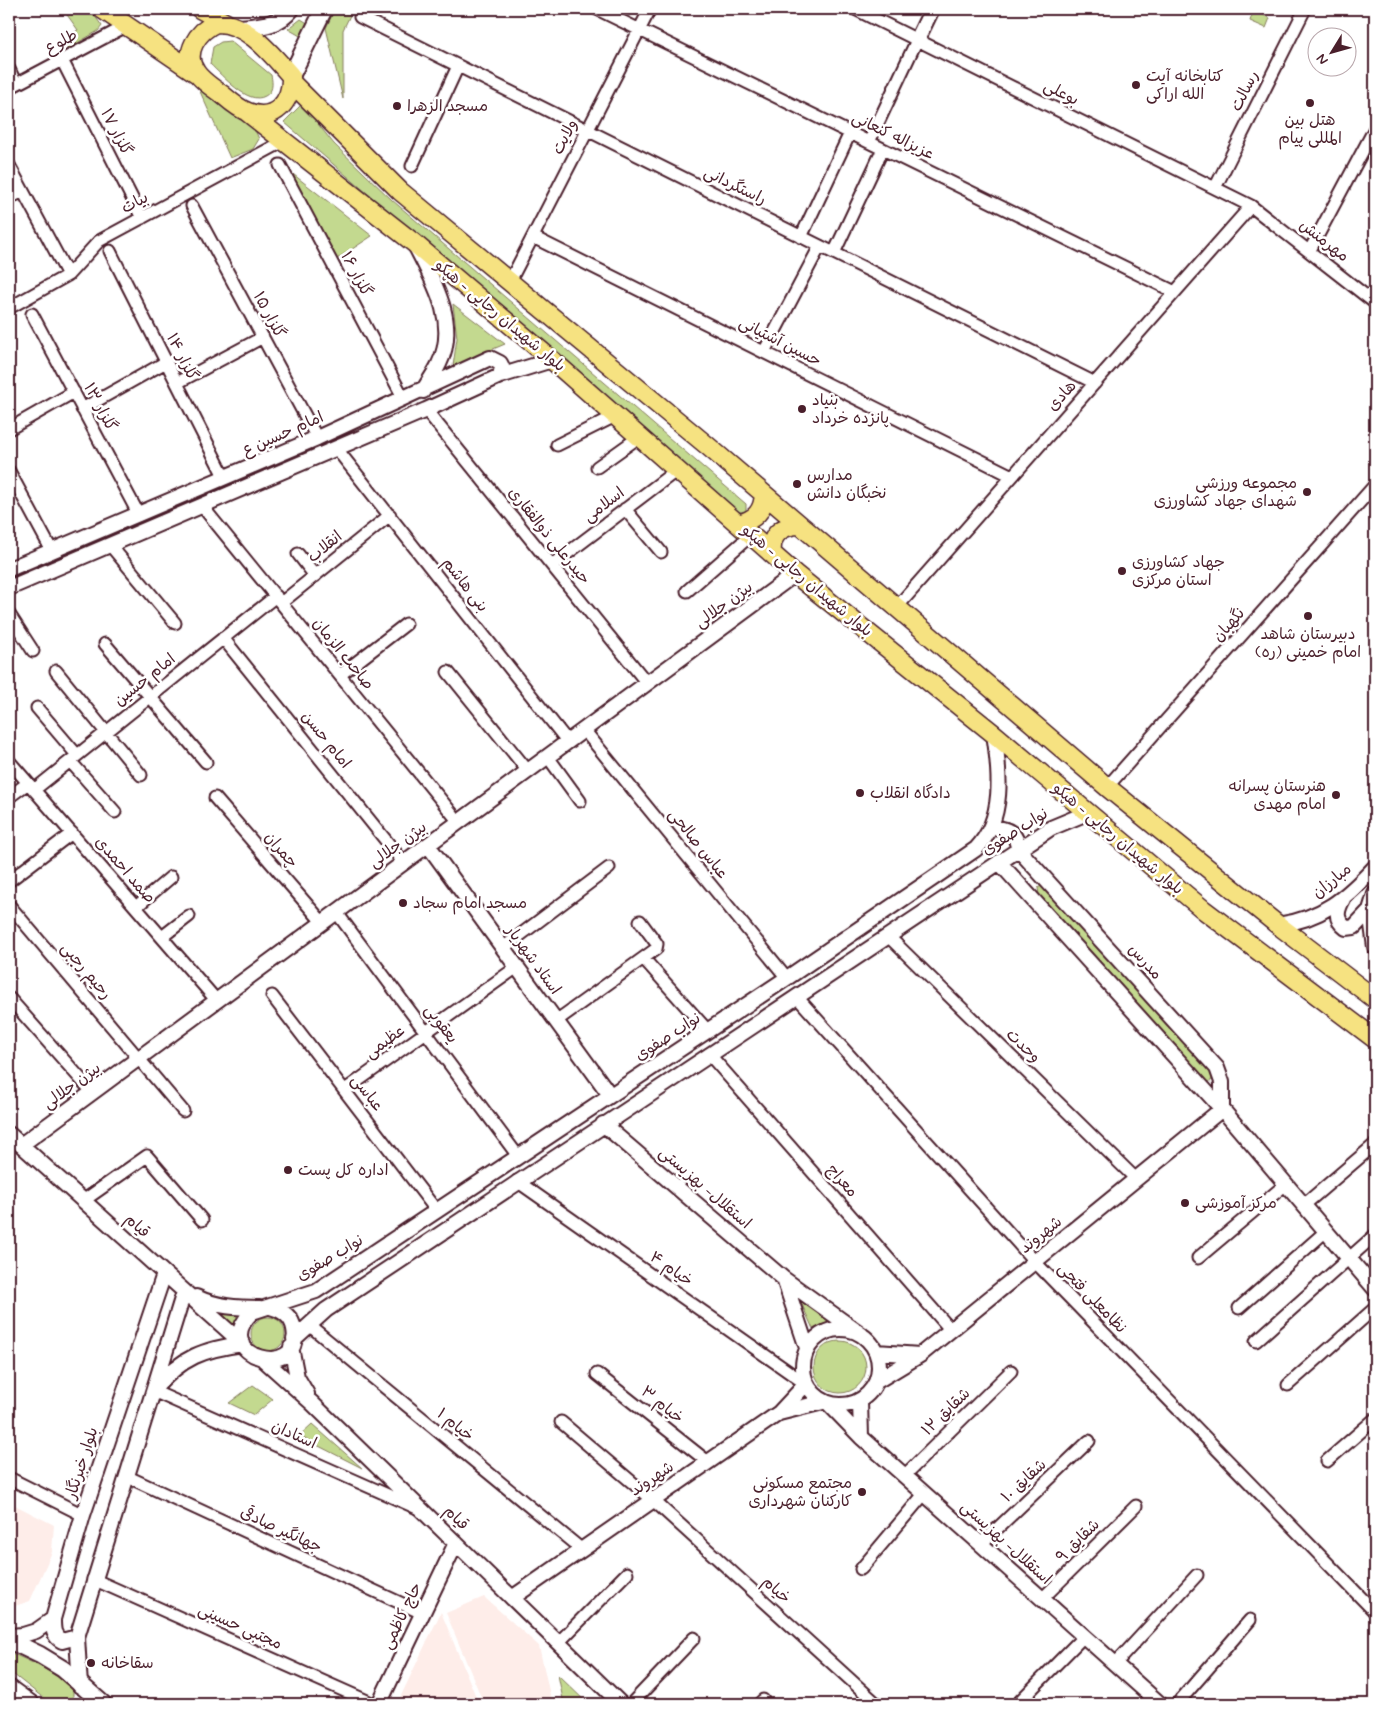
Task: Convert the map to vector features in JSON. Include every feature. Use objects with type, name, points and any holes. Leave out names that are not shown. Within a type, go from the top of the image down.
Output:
[{"type":"main road","points":[[102,9],[196,73],[247,112],[261,116],[273,113],[287,100],[291,79],[323,9]]},
{"type":"main road","points":[[200,9],[233,25],[267,50],[291,79]]},
{"type":"main road","points":[[196,73],[191,57],[196,40],[209,26],[272,24],[281,19],[291,9]]},
{"type":"main road","points":[[306,9],[314,12],[323,9]]},
{"type":"main road","name":"بلوار شهیدان رجایی - هپکو","points":[[291,79],[400,191],[764,494],[1107,787],[1278,925],[1375,999]]},
{"type":"main road","name":"بلوار شهیدان رجایی - هپکو","points":[[247,112],[286,140],[414,243],[552,360],[795,574],[994,734],[1204,910],[1375,1039]]},
{"type":"main road","points":[[745,530],[750,520],[759,514],[763,505],[764,494]]},
{"type":"main road","points":[[772,553],[771,544],[777,533],[786,526],[798,525]]},
{"type":"main road","points":[[1355,984],[1375,986]]},
{"type":"main road","points":[[9,1640],[63,1669],[80,1686],[103,1704]]},
{"type":"main road","points":[[80,1686],[83,1694],[82,1704]]},
{"type":"main road","points":[[9,1692],[31,1704]]},
{"type":"street","name":"عزیزاله کنعانی","points":[[597,9],[1176,292]]},
{"type":"street","name":"ولایت","points":[[510,281],[650,9]]},
{"type":"street","name":"بوعلی","points":[[855,9],[1251,206]]},
{"type":"street","points":[[869,142],[932,9]]},
{"type":"street","name":"رسالت","points":[[1215,188],[1305,9]]},
{"type":"street","name":"راستگردانی","points":[[360,17],[1095,383]]},
{"type":"street","name":"طلوع","points":[[13,86],[128,25]]},
{"type":"street","name":"گلزار ۱۷","points":[[62,60],[142,218]]},
{"type":"street","points":[[412,166],[458,66]]},
{"type":"street","points":[[9,69],[13,86]]},
{"type":"street","points":[[1310,250],[1375,128]]},
{"type":"street","points":[[801,237],[850,133]]},
{"type":"street","name":"بیات","points":[[9,308],[68,275],[100,241],[286,140]]},
{"type":"street","points":[[834,253],[882,149]]},
{"type":"street","name":"گلزار ۱۶","points":[[280,164],[404,399]]},
{"type":"street","points":[[9,165],[68,275]]},
{"type":"street","points":[[9,198],[23,191]]},
{"type":"street","name":"گلزار ۱۵","points":[[192,206],[317,438]]},
{"type":"street","name":"مهرمنش","points":[[1251,206],[1310,250],[1375,303]]},
{"type":"street","name":"هادی","points":[[897,607],[1251,206]]},
{"type":"street","name":"حسین آشتیانی","points":[[533,237],[1012,476]]},
{"type":"street","points":[[414,243],[440,293],[446,320],[446,343],[440,363],[422,391]]},
{"type":"street","points":[[764,352],[820,246]]},
{"type":"street","name":"گلزار ۱۴","points":[[110,251],[226,478]]},
{"type":"street","name":"گلزار ۱۳","points":[[32,314],[139,515]]},
{"type":"street","points":[[177,383],[263,338]]},
{"type":"street","name":"امام حسین ع","points":[[9,569],[226,478],[422,391],[490,358],[500,362],[502,367],[500,376]]},
{"type":"street","name":"امام حسین ع","points":[[9,588],[426,410],[500,376],[552,360]]},
{"type":"street","points":[[82,409],[166,362]]},
{"type":"street","points":[[9,429],[74,392]]},
{"type":"street","name":"حیدرعلی ذوالفقاری","points":[[426,410],[648,683]]},
{"type":"street","points":[[557,446],[615,416]]},
{"type":"street","points":[[598,467],[639,437]]},
{"type":"street","name":"بنی هاشم","points":[[336,448],[568,742]]},
{"type":"street","name":"اسلامی","points":[[552,566],[676,470]]},
{"type":"street","points":[[9,471],[52,551]]},
{"type":"street","name":"نگهبان","points":[[1107,787],[1375,485]]},
{"type":"street","name":"صاحب الزمان","points":[[202,506],[459,822]]},
{"type":"street","points":[[625,509],[661,552]]},
{"type":"street","name":"انقلاب","points":[[278,600],[315,576],[390,516]]},
{"type":"street","points":[[687,591],[745,530]]},
{"type":"street","points":[[110,545],[175,623]]},
{"type":"street","points":[[298,554],[315,576]]},
{"type":"street","name":"بیژن جلالی","points":[[21,1145],[795,574]]},
{"type":"street","name":"امام حسین","points":[[9,797],[31,786],[74,758],[223,638],[278,600]]},
{"type":"street","points":[[9,614],[33,651]]},
{"type":"street","points":[[340,675],[406,624]]},
{"type":"street","name":"امام حسن","points":[[223,638],[404,863]]},
{"type":"street","points":[[105,644],[206,762]]},
{"type":"street","points":[[56,671],[105,733],[141,774]]},
{"type":"street","points":[[448,672],[528,771]]},
{"type":"street","points":[[37,708],[115,812]]},
{"type":"street","name":"عباس صالحی","points":[[584,730],[787,978]]},
{"type":"street","name":"نواب صفوی","points":[[265,1307],[316,1291],[708,1031],[976,849],[992,828],[1000,776],[994,734]]},
{"type":"street","points":[[548,756],[580,801]]},
{"type":"street","name":"صمد احمدی","points":[[9,761],[217,1001]]},
{"type":"street","name":"چمران","points":[[215,798],[323,923]]},
{"type":"street","name":"نواب صفوی","points":[[293,1343],[326,1310],[517,1181],[1018,849],[1051,828],[1087,813]]},
{"type":"street","name":"مدرس","points":[[992,828],[1010,832],[1016,837],[1018,849],[1217,1068],[1222,1082],[1222,1109]]},
{"type":"street","points":[[9,881],[72,834]]},
{"type":"street","name":"استاد شهریار","points":[[428,845],[610,1095]]},
{"type":"street","points":[[999,862],[1222,1109],[1375,1290]]},
{"type":"street","name":"مبارزان","points":[[1278,925],[1298,922],[1324,912],[1343,898],[1375,867]]},
{"type":"street","points":[[503,948],[609,868]]},
{"type":"street","points":[[136,907],[172,877]]},
{"type":"street","points":[[1375,894],[1370,910],[1375,947]]},
{"type":"street","points":[[1343,898],[1337,916],[1339,923],[1346,928],[1354,927],[1370,910]]},
{"type":"street","name":"رحیم رجبی","points":[[9,905],[183,1111]]},
{"type":"street","name":"یعقوبی","points":[[337,912],[518,1156]]},
{"type":"street","points":[[162,937],[189,916]]},
{"type":"street","points":[[556,1021],[658,947],[640,921]]},
{"type":"street","name":"وحدت","points":[[888,936],[1136,1179]]},
{"type":"street","points":[[644,959],[708,1031]]},
{"type":"street","name":"عظیمی","points":[[345,1090],[517,967]]},
{"type":"street","name":"عباسی","points":[[272,996],[436,1210]]},
{"type":"street","name":"نظامعلی فتحی","points":[[796,996],[1034,1262],[1375,1612]]},
{"type":"street","points":[[9,998],[93,1093]]},
{"type":"street","name":"معراج","points":[[709,1054],[951,1330]]},
{"type":"street","name":"شهروند","points":[[877,1381],[920,1355],[1222,1109]]},
{"type":"street","name":"استقلال- بهزیستی","points":[[603,1124],[784,1279],[862,1335]]},
{"type":"street","name":"قیام","points":[[9,1134],[243,1344]]},
{"type":"street","points":[[1304,1206],[1373,1146]]},
{"type":"street","points":[[83,1201],[147,1156],[202,1220]]},
{"type":"street","name":"خیام ۴","points":[[517,1181],[806,1384]]},
{"type":"street","points":[[1198,1258],[1286,1184]]},
{"type":"street","points":[[1239,1308],[1326,1231]]},
{"type":"street","points":[[1256,1340],[1375,1235]]},
{"type":"street","name":"بلوار خبرنگار","points":[[53,1618],[83,1515],[164,1274]]},
{"type":"street","points":[[784,1279],[807,1348]]},
{"type":"street","points":[[316,1291],[315,1302],[318,1307],[326,1310]]},
{"type":"street","points":[[80,1686],[77,1637],[167,1341],[184,1292],[210,1303],[232,1308],[265,1307],[286,1314],[292,1321],[297,1377],[312,1403]]},
{"type":"street","points":[[265,1307],[246,1318],[241,1336],[243,1344],[255,1357],[264,1360],[280,1358],[293,1343]]},
{"type":"street","points":[[1288,1385],[1375,1308]]},
{"type":"street","name":"خیام ۱","points":[[309,1325],[581,1549]]},
{"type":"street","points":[[143,1335],[156,1329],[167,1341]]},
{"type":"street","points":[[779,1413],[827,1403],[851,1405],[870,1392],[877,1381],[879,1371],[876,1352],[862,1335],[844,1329],[826,1331],[815,1338],[807,1348],[802,1366],[806,1384],[813,1394],[827,1403]]},
{"type":"street","points":[[153,1391],[167,1375],[196,1354],[213,1348],[243,1344]]},
{"type":"street","points":[[876,1352],[920,1355]]},
{"type":"street","name":"قیام","points":[[264,1360],[312,1403],[621,1704]]},
{"type":"street","name":"شقایق ۱۲","points":[[904,1476],[1011,1371]]},
{"type":"street","name":"خیام ۳","points":[[597,1374],[708,1462]]},
{"type":"street","name":"شهروند","points":[[512,1598],[779,1413],[806,1384]]},
{"type":"street","name":"استادان","points":[[153,1391],[422,1510]]},
{"type":"street","points":[[860,1400],[861,1437]]},
{"type":"street","name":"استقلال- بهزیستی","points":[[827,1403],[904,1476],[1159,1704]]},
{"type":"street","points":[[1327,1461],[1375,1419]]},
{"type":"street","name":"خیام","points":[[561,1422],[653,1500],[877,1704]]},
{"type":"street","name":"شقایق ۱۰","points":[[981,1544],[1090,1441]]},
{"type":"street","name":"جهانگیر صادقی","points":[[126,1476],[422,1613]]},
{"type":"street","points":[[9,1478],[83,1515]]},
{"type":"street","points":[[860,1569],[924,1494]]},
{"type":"street","name":"شقایق ۹","points":[[1042,1599],[1136,1506]]},
{"type":"street","name":"حاج کاظمی","points":[[379,1704],[456,1543]]},
{"type":"street","points":[[558,1643],[628,1573]]},
{"type":"street","points":[[1115,1664],[1197,1575]]},
{"type":"street","name":"مجتبی حسینی","points":[[93,1580],[374,1704]]},
{"type":"street","points":[[53,1618],[53,1630],[57,1638],[62,1641],[77,1637]]},
{"type":"street","points":[[9,1636],[23,1635],[36,1631],[53,1618]]},
{"type":"street","points":[[1177,1704],[1250,1620]]},
{"type":"street","points":[[1017,1704],[1084,1636]]},
{"type":"street","points":[[631,1704],[694,1638]]},
{"type":"shaded area","points":[[9,1502],[54,1525],[52,1552],[30,1601],[9,1608]]},
{"type":"shaded area","points":[[484,1597],[539,1646],[552,1704],[484,1704],[446,1613]]},
{"type":"shaded area","points":[[441,1612],[479,1704],[397,1704]]},
{"type":"green space","points":[[36,9],[87,9],[92,12],[102,26],[98,31],[67,49],[63,39],[78,30],[65,12]]},
{"type":"green space","points":[[335,9],[353,9],[343,30],[343,99],[326,28]]},
{"type":"green space","points":[[1237,9],[1254,9],[1254,11],[1270,18],[1266,28],[1250,21],[1252,15]]},
{"type":"green space","points":[[301,19],[309,24],[302,37],[288,29]]},
{"type":"green space","points":[[230,41],[271,75],[272,87],[268,94],[258,98],[243,93],[228,82],[210,64],[213,47],[221,42]]},
{"type":"green space","points":[[193,76],[255,130],[259,139],[253,149],[230,158]]},
{"type":"green space","points":[[302,104],[334,144],[392,200],[746,504],[746,511],[739,512],[284,122]]},
{"type":"green space","points":[[289,171],[372,236],[337,259]]},
{"type":"green space","points":[[453,304],[505,344],[453,366],[457,338]]},
{"type":"green space","points":[[1044,886],[1212,1069],[1212,1080],[1205,1084],[1198,1080],[1039,895],[1038,888]]},
{"type":"green space","points":[[795,1289],[831,1321],[813,1329]]},
{"type":"green space","points":[[211,1308],[240,1314],[233,1327]]},
{"type":"green space","points":[[268,1317],[280,1322],[285,1334],[280,1346],[268,1351],[256,1346],[251,1334],[256,1322]]},
{"type":"green space","points":[[840,1341],[854,1345],[862,1353],[866,1367],[862,1381],[854,1389],[840,1393],[826,1389],[818,1381],[814,1367],[818,1353],[826,1345]]},
{"type":"green space","points":[[253,1385],[273,1399],[254,1415],[229,1403]]},
{"type":"green space","points":[[312,1424],[362,1468],[299,1436]]},
{"type":"green space","points":[[9,1652],[59,1678],[73,1690],[73,1701],[69,1704],[51,1704],[9,1671]]},
{"type":"green space","points":[[558,1675],[588,1704],[564,1704]]},
{"type":"place","name":"کتابخانه آیت الله اراکی","points":[[1136,85]]},
{"type":"place","name":"هتل بین المللی پیام","points":[[1310,103]]},
{"type":"place","name":"مسجد الزهرا","points":[[397,106]]},
{"type":"place","name":"بنیاد پانزده خرداد","points":[[802,409]]},
{"type":"place","name":"مدارس نخبگان دانش","points":[[797,484]]},
{"type":"place","name":"مجموعه ورزشی شهدای جهاد کشاورزی","points":[[1307,492]]},
{"type":"place","name":"جهاد کشاورزی استان مرکزی","points":[[1122,571]]},
{"type":"place","name":"دبیرستان شاهد امام خمینی (ره)","points":[[1308,616]]},
{"type":"place","name":"دادگاه انقلاب","points":[[860,793]]},
{"type":"place","name":"هنرستان پسرانه امام مهدی","points":[[1336,795]]},
{"type":"place","name":"مسجد امام سجاد","points":[[403,903]]},
{"type":"place","name":"اداره کل پست","points":[[288,1170]]},
{"type":"place","name":"مرکز آموزشی","points":[[1185,1203]]},
{"type":"place","name":"مجتمع مسکونی کارکنان شهرداری","points":[[862,1492]]},
{"type":"place","name":"سقاخانه","points":[[91,1663]]}]
